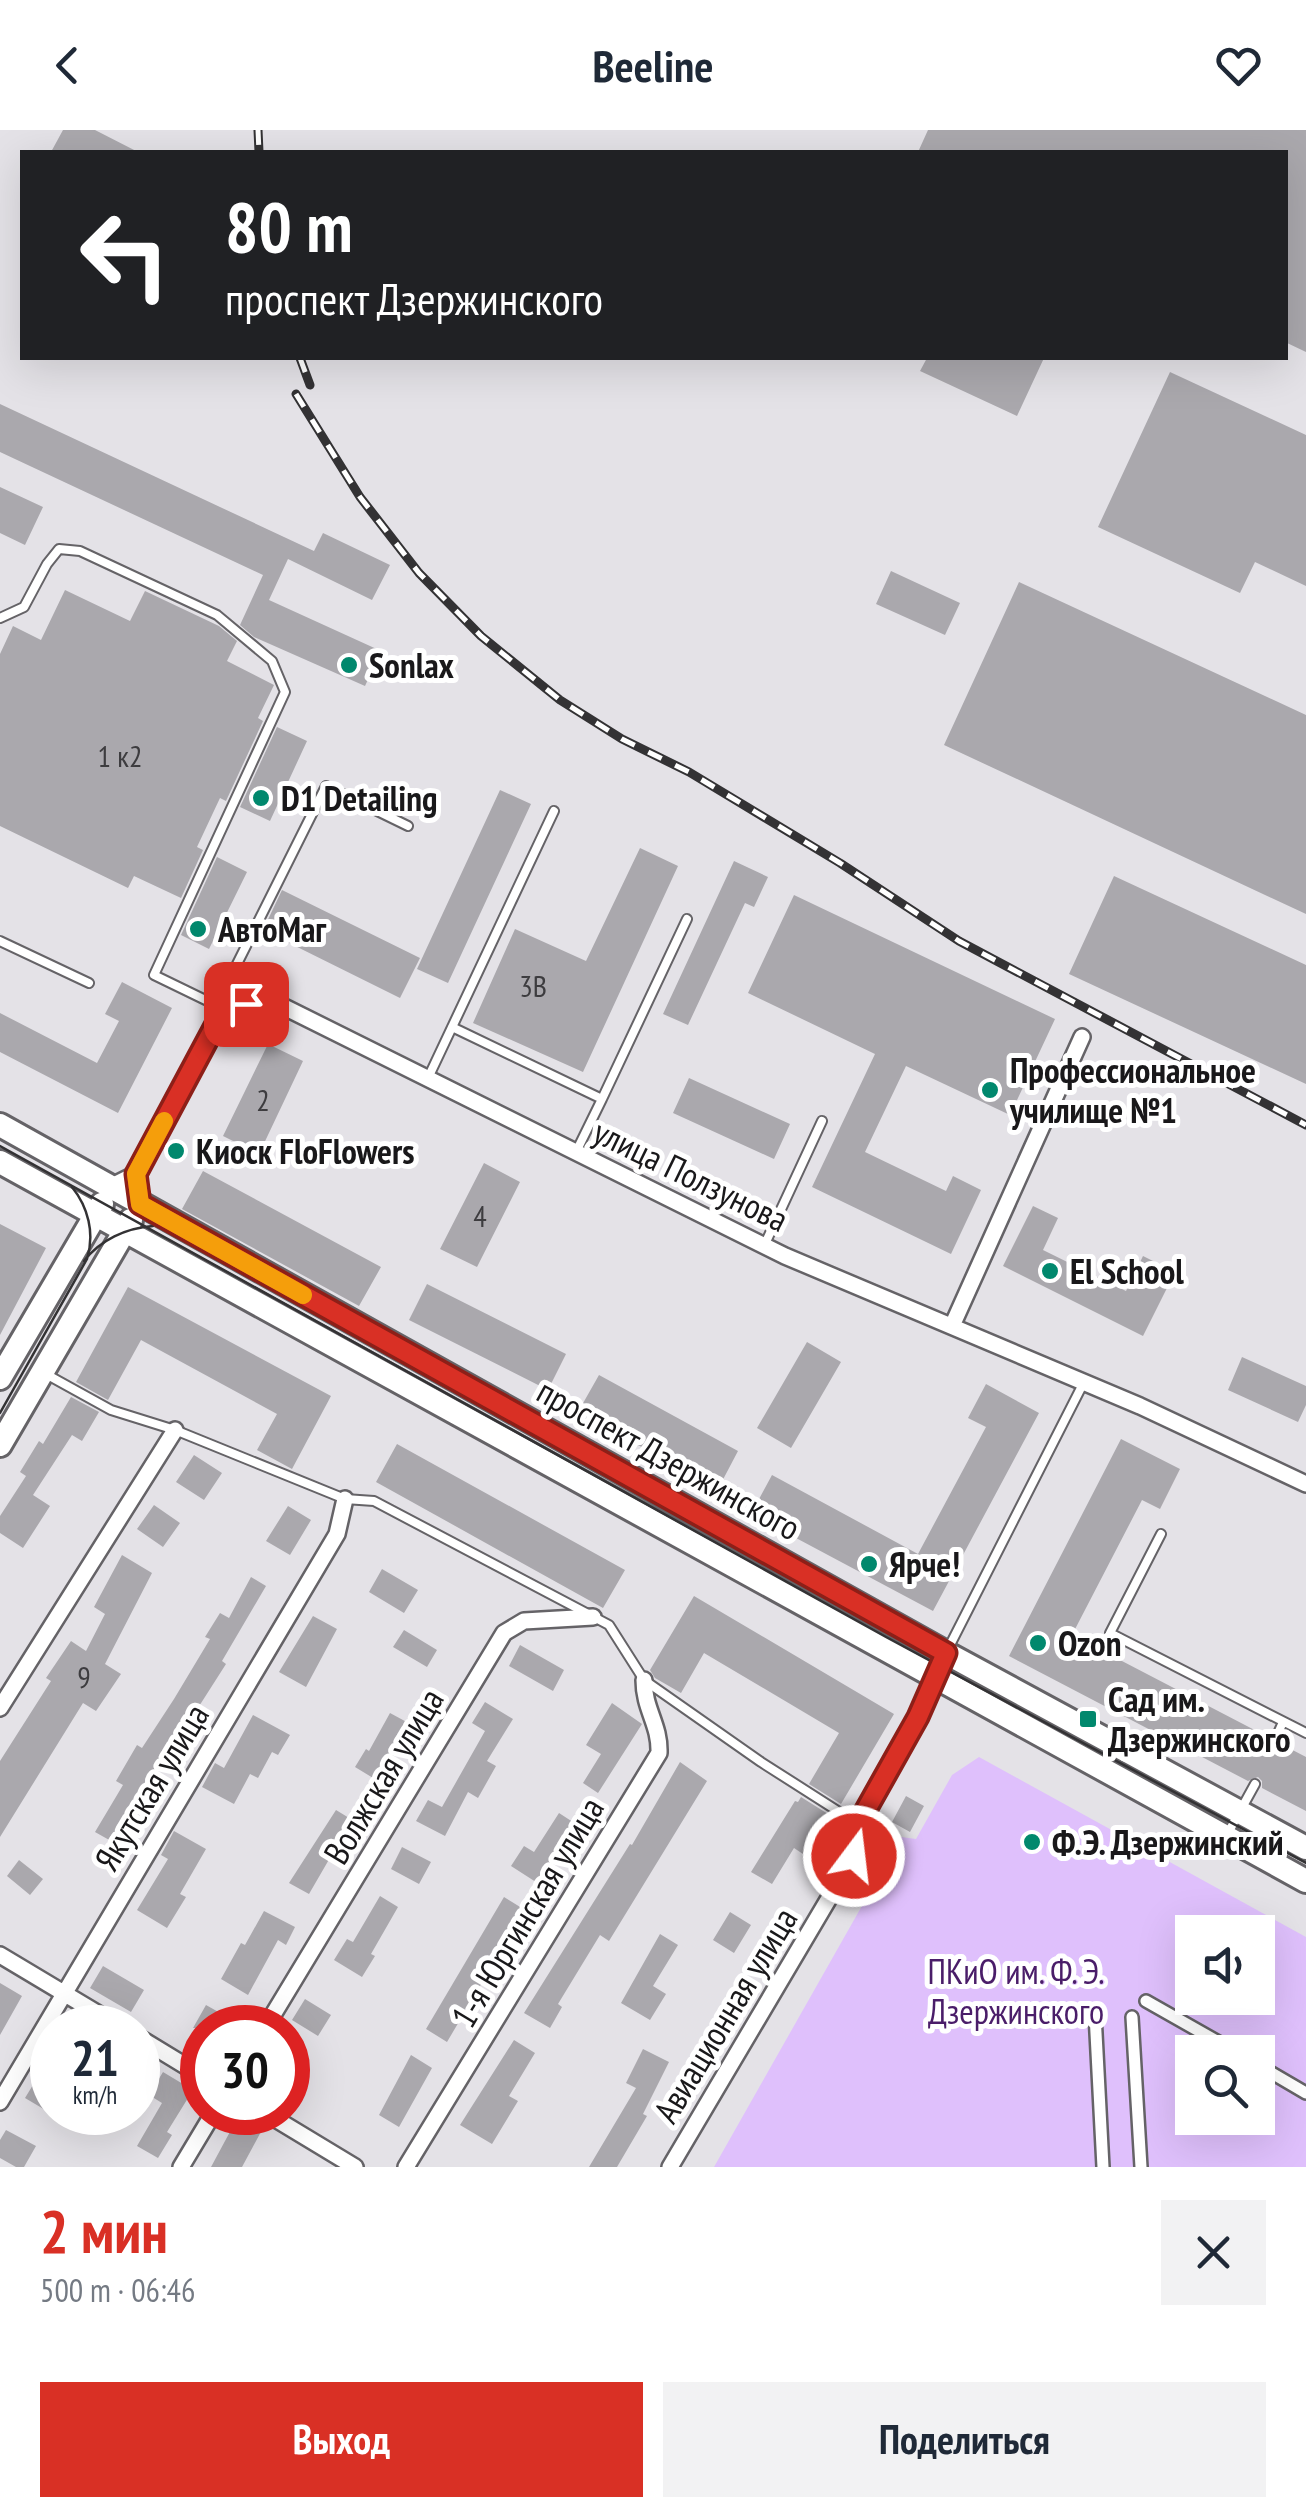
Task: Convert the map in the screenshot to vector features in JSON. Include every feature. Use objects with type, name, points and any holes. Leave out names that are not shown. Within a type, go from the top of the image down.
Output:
[{"type":"main road","name":"проспект Дзержинского","points":[[0,1126],[946,1653],[1306,1848]]},
{"type":"main road","name":"проспект Дзержинского","points":[[0,1162],[1306,1881]]},
{"type":"main road","points":[[0,1378],[110,1187]]},
{"type":"main road","points":[[0,1445],[140,1204]]},
{"type":"main road","points":[[934,1679],[946,1653]]},
{"type":"street","name":"улица Ползунова","points":[[224,1009],[268,998],[764,1246],[1084,1382],[1306,1484]]},
{"type":"street","points":[[110,1187],[136,1174],[224,1009]]},
{"type":"street","points":[[952,1326],[1082,1037]]},
{"type":"street","points":[[136,1174],[140,1204]]},
{"type":"street","points":[[0,1708],[175,1430]]},
{"type":"street","name":"Якутская улица","points":[[0,2102],[337,1534],[344,1499]]},
{"type":"street","name":"Волжская улица","points":[[279,2005],[504,1633],[524,1621],[592,1617]]},
{"type":"street","name":"Авиационная улица","points":[[670,2167],[854,1856],[858,1824],[918,1717],[934,1679]]},
{"type":"street","name":"1-я Юргинская улица","points":[[406,2167],[659,1752],[660,1733],[644,1703],[644,1680]]},
{"type":"street","points":[[0,1955],[84,2005]]},
{"type":"street","points":[[1146,2000],[1207,2035]]},
{"type":"street","points":[[1095,2014],[1103,2167]]},
{"type":"street","points":[[1132,2017],[1141,2167]]},
{"type":"street","points":[[1275,2075],[1306,2093]]},
{"type":"street","points":[[182,2167],[201,2135]]},
{"type":"street","points":[[302,2135],[355,2167]]},
{"type":"lane","points":[[0,618],[24,607],[59,549],[80,551],[217,614],[272,661],[286,692],[154,975],[224,1009],[236,966],[326,786],[408,826]]},
{"type":"lane","points":[[428,1078],[554,811]]},
{"type":"lane","points":[[576,1152],[686,919]]},
{"type":"lane","points":[[0,942],[89,983]]},
{"type":"lane","points":[[452,1027],[602,1098]]},
{"type":"lane","points":[[764,1246],[822,1120]]},
{"type":"lane","points":[[43,1372],[111,1410],[175,1430],[344,1499],[374,1501],[592,1617],[608,1626],[644,1680],[858,1824]]},
{"type":"lane","points":[[946,1653],[1084,1382]]},
{"type":"lane","points":[[1161,1534],[1110,1632],[1306,1734]]},
{"type":"lane","points":[[1275,1740],[1283,1722]]},
{"type":"lane","points":[[1226,1837],[1255,1784]]},
{"type":"green space","name":"ПКиО им. Ф. Э. Дзержинского","points":[[979,1757],[1266,1915],[1175,1915],[1175,2015],[1275,2015],[1275,1920],[1306,1937],[1306,2167],[714,2167],[901,1837],[916,1839],[952,1775]]},
{"type":"building","points":[[63,130],[95,130],[134,150],[52,150]]},
{"type":"building","points":[[928,130],[1306,130],[1306,352],[1288,343],[1288,150],[919,150]]},
{"type":"building","points":[[926,360],[1043,360],[1017,416],[920,371]]},
{"type":"building","points":[[1170,372],[1306,435],[1306,586],[1255,562],[1240,593],[1098,527]]},
{"type":"building","points":[[0,404],[314,551],[323,533],[390,565],[372,600],[288,559],[269,600],[381,651],[365,686],[254,637],[240,625],[263,575],[0,452]]},
{"type":"building","points":[[0,487],[43,507],[25,545],[0,533]]},
{"type":"building","points":[[891,571],[960,603],[945,635],[876,604]]},
{"type":"building","points":[[1019,582],[1306,715],[1306,914],[944,745]]},
{"type":"building","points":[[65,590],[130,621],[145,591],[219,626],[237,641],[227,661],[274,685],[258,718],[263,721],[226,801],[220,798],[197,847],[203,850],[181,898],[134,876],[128,888],[0,826],[0,654],[13,626],[41,640]]},
{"type":"building","points":[[277,727],[307,741],[270,821],[240,807]]},
{"type":"building","points":[[500,790],[531,804],[448,983],[417,969]]},
{"type":"building","points":[[640,848],[678,866],[583,1072],[473,1023],[515,929],[586,961]]},
{"type":"building","points":[[217,857],[247,872],[209,949],[181,935]]},
{"type":"building","points":[[734,861],[768,877],[754,907],[745,903],[688,1025],[663,1014]]},
{"type":"building","points":[[1114,876],[1306,965],[1306,1084],[1069,974]]},
{"type":"building","points":[[282,890],[420,958],[400,998],[263,930]]},
{"type":"building","name":"Профессиональное училище №1","points":[[794,895],[1055,1019],[1010,1115],[906,1066],[865,1152],[946,1191],[953,1176],[981,1190],[951,1254],[812,1187],[875,1054],[748,993]]},
{"type":"building","points":[[122,982],[172,1008],[118,1113],[0,1052],[0,1013],[97,1063],[119,1021],[105,1014]]},
{"type":"building","points":[[268,1044],[303,1061],[259,1154],[223,1136]]},
{"type":"building","points":[[689,1078],[790,1124],[774,1159],[673,1113]]},
{"type":"building","points":[[484,1163],[520,1182],[477,1267],[440,1249]]},
{"type":"building","points":[[203,1171],[381,1267],[359,1306],[182,1209]]},
{"type":"building","name":"El School","points":[[1033,1206],[1058,1218],[1043,1250],[1126,1291],[1143,1256],[1175,1272],[1143,1336],[1003,1266]]},
{"type":"building","points":[[0,1224],[46,1248],[0,1335]]},
{"type":"building","points":[[427,1284],[566,1354],[548,1390],[409,1320]]},
{"type":"building","points":[[128,1287],[331,1396],[292,1469],[257,1450],[277,1414],[141,1340],[108,1400],[76,1382]]},
{"type":"building","points":[[807,1342],[841,1362],[791,1448],[757,1428]]},
{"type":"building","points":[[1242,1357],[1306,1386],[1306,1405],[1298,1422],[1228,1390]]},
{"type":"building","points":[[599,1375],[738,1451],[718,1489],[578,1412]]},
{"type":"building","points":[[986,1384],[1039,1413],[933,1611],[751,1514],[772,1475],[918,1554],[986,1427],[968,1418]]},
{"type":"building","points":[[71,1397],[99,1412],[82,1441],[72,1435],[33,1495],[50,1506],[23,1548],[0,1533],[0,1516],[26,1476],[20,1472],[39,1441],[43,1444]]},
{"type":"building","points":[[1121,1439],[1180,1469],[1160,1509],[1142,1500],[1072,1635],[1268,1737],[1271,1746],[1281,1744],[1306,1757],[1306,1811],[1262,1788],[1258,1777],[1248,1781],[1009,1656]]},
{"type":"building","points":[[397,1444],[625,1570],[603,1608],[376,1482]]},
{"type":"building","points":[[194,1455],[222,1473],[204,1500],[176,1482]]},
{"type":"building","points":[[154,1505],[180,1523],[163,1547],[137,1529]]},
{"type":"building","points":[[288,1506],[311,1520],[290,1555],[266,1541]]},
{"type":"building","points":[[122,1555],[152,1573],[105,1664],[121,1674],[96,1711],[83,1703],[0,1837],[0,1761],[51,1681],[46,1678],[71,1641],[86,1651],[105,1614],[94,1607]]},
{"type":"building","points":[[382,1569],[418,1590],[404,1613],[369,1592]]},
{"type":"building","points":[[251,1577],[266,1586],[222,1661],[226,1664],[173,1747],[169,1745],[111,1841],[95,1832],[123,1785],[116,1781],[137,1745],[142,1748],[210,1639],[205,1637],[220,1613],[229,1618]]},
{"type":"building","points":[[694,1596],[894,1714],[841,1804],[809,1784],[839,1733],[704,1653],[681,1693],[655,1678],[650,1670]]},
{"type":"building","points":[[313,1616],[337,1629],[306,1687],[279,1672]]},
{"type":"building","points":[[404,1630],[437,1650],[427,1667],[393,1647]]},
{"type":"building","points":[[520,1645],[564,1670],[553,1691],[509,1666]]},
{"type":"building","points":[[485,1702],[513,1719],[487,1761],[496,1766],[478,1798],[468,1792],[445,1836],[416,1821],[428,1800],[442,1807],[485,1731],[472,1723]]},
{"type":"building","points":[[612,1703],[642,1724],[598,1793],[583,1783],[601,1754],[586,1745]]},
{"type":"building","points":[[390,1713],[414,1726],[378,1781],[355,1767],[366,1749],[369,1751]]},
{"type":"building","points":[[253,1715],[290,1735],[278,1755],[272,1752],[258,1778],[250,1774],[234,1804],[202,1787],[215,1763],[224,1768]]},
{"type":"building","points":[[680,1762],[707,1781],[609,1941],[600,1935],[558,2004],[562,2007],[550,2028],[524,2013],[632,1845]]},
{"type":"building","points":[[906,1796],[924,1806],[910,1832],[892,1822]]},
{"type":"building","points":[[801,1797],[828,1814],[803,1854],[794,1848],[772,1884],[751,1872]]},
{"type":"building","points":[[336,1810],[359,1824],[345,1848],[338,1844],[309,1894],[289,1883]]},
{"type":"building","points":[[559,1813],[579,1826],[539,1884],[511,1866],[524,1846],[534,1852]]},
{"type":"building","points":[[174,1831],[206,1849],[180,1894],[186,1897],[167,1928],[137,1910],[168,1859],[161,1855]]},
{"type":"building","points":[[402,1847],[431,1862],[419,1884],[391,1869]]},
{"type":"building","points":[[19,1860],[43,1879],[30,1895],[7,1876]]},
{"type":"building","points":[[380,1896],[398,1907],[362,1977],[334,1960],[347,1939],[353,1942]]},
{"type":"building","points":[[504,1897],[525,1910],[447,2042],[426,2029]]},
{"type":"building","points":[[264,1911],[295,1927],[286,1945],[278,1940],[248,1995],[221,1979]]},
{"type":"building","points":[[730,1912],[751,1925],[734,1953],[713,1940]]},
{"type":"building","points":[[660,1934],[678,1945],[653,1986],[666,1994],[650,2020],[621,2003]]},
{"type":"building","points":[[103,1966],[144,1990],[135,2005],[119,2005],[90,1988]]},
{"type":"building","points":[[0,1983],[22,1996],[0,2035]]},
{"type":"building","points":[[305,1999],[331,2015],[318,2036],[310,2031],[310,2005],[301,2005]]},
{"type":"building","points":[[514,2040],[535,2053],[509,2096],[518,2101],[492,2144],[460,2125]]},
{"type":"building","points":[[643,2049],[669,2062],[643,2114],[647,2116],[617,2167],[589,2167],[636,2088],[626,2083]]},
{"type":"building","points":[[411,2055],[432,2068],[399,2127],[379,2115]]},
{"type":"building","points":[[163,2072],[180,2082],[180,2111],[158,2158],[137,2146],[143,2135],[160,2135]]},
{"type":"building","points":[[6,2130],[36,2146],[24,2167],[0,2158],[0,2140]]},
{"type":"building","points":[[228,2135],[259,2135],[242,2167],[211,2167]]},
{"type":"tram line","points":[[0,1146],[886,1637],[1306,1863]]},
{"type":"tram line","points":[[0,1413],[87,1259],[89,1221],[72,1187]]},
{"type":"tram line","points":[[84,1261],[114,1236],[153,1226]]},
{"type":"railway","points":[[258,130],[259,150]]},
{"type":"railway","points":[[301,360],[310,385]]},
{"type":"railway","points":[[296,394],[360,497],[419,573],[481,636],[560,700],[840,863],[959,941],[1306,1125]]},
{"type":"slow traffic","points":[[164,1121],[136,1174],[140,1204],[303,1295]]},
{"type":"place","name":"Sonlax","points":[[349,665]]},
{"type":"place","name":"D1 Detailing","points":[[261,798]]},
{"type":"place","name":"АвтоМаг","points":[[198,929]]},
{"type":"place","name":"Профессиональное училище №1","points":[[990,1090]]},
{"type":"place","name":"Киоск FloFlowers","points":[[176,1151]]},
{"type":"place","name":"El School","points":[[1050,1271]]},
{"type":"place","name":"Ярче!","points":[[869,1564]]},
{"type":"place","name":"Ozon","points":[[1038,1643]]},
{"type":"place","name":"Сад им. Дзержинского","points":[[1088,1719]]},
{"type":"place","name":"Ф.Э. Дзержинский","points":[[1032,1842]]},
{"type":"route","points":[[246,1004],[224,1009],[136,1174],[140,1204],[946,1653],[918,1717],[858,1824],[854,1856]]}]
